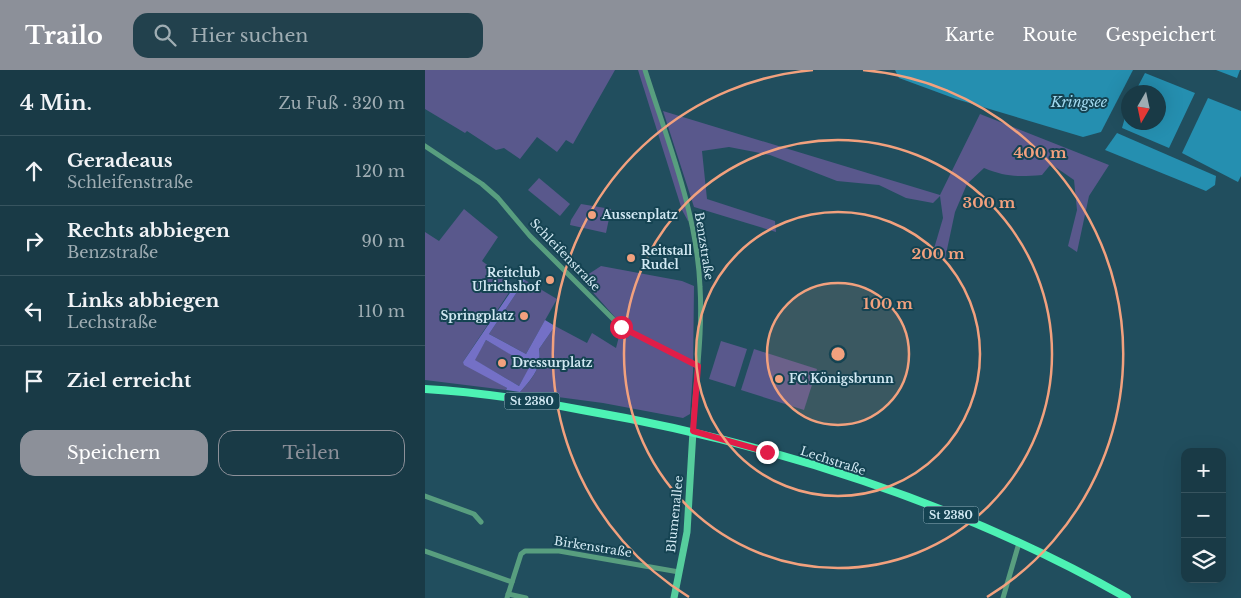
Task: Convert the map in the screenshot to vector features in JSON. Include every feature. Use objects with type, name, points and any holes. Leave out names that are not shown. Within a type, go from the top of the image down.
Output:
[{"type":"main road","name":"Lechstraße","points":[[425,389],[479,393],[693,431],[851,478],[963,519],[1019,543],[1127,598]]},
{"type":"street","name":"Benzstraße","points":[[645,70],[687,204],[701,287],[693,431]]},
{"type":"street","name":"Schleifenstraße","points":[[425,146],[477,180],[498,198],[531,236],[621,327],[698,366]]},
{"type":"street","name":"Blumenallee","points":[[674,598],[687,532],[693,431]]},
{"type":"street","points":[[425,496],[474,514],[481,522]]},
{"type":"street","points":[[1003,598],[1019,543]]},
{"type":"street","points":[[425,551],[512,582]]},
{"type":"street","name":"Birkenstraße","points":[[507,596],[521,554],[525,551],[559,551],[679,572]]},
{"type":"street","points":[[507,596],[526,598]]},
{"type":"shaded area","points":[[425,70],[615,70],[573,144],[566,140],[557,152],[537,137],[520,159],[504,148],[496,150],[467,131],[465,133],[425,109]]},
{"type":"shaded area","points":[[638,70],[645,70],[691,220],[688,221],[682,210]]},
{"type":"shaded area","points":[[663,111],[940,195],[980,114],[1109,165],[1089,196],[1077,252],[1068,246],[1077,210],[1074,180],[1051,164],[1042,175],[1034,176],[1006,175],[984,168],[967,184],[955,212],[945,259],[933,252],[943,218],[940,196],[933,203],[906,198],[879,185],[837,181],[770,155],[729,147],[702,151],[707,199],[775,221],[776,232],[694,207]]},
{"type":"shaded area","points":[[539,178],[570,204],[560,216],[528,190]]},
{"type":"shaded area","name":"Aussenplatz","points":[[581,204],[611,209],[606,233],[570,225]]},
{"type":"shaded area","points":[[464,209],[498,237],[482,261],[514,285],[463,362],[507,388],[506,390],[425,380],[425,232],[439,241]]},
{"type":"shaded area","points":[[601,266],[682,281],[694,286],[693,372],[690,414],[683,418],[603,403],[520,392],[535,373],[540,356],[539,349],[555,326],[587,343],[592,333],[616,348],[622,325],[581,279]]},
{"type":"shaded area","points":[[520,278],[525,280],[489,334],[526,354],[545,320],[555,326],[539,349],[539,362],[532,378],[520,392],[506,390],[507,388],[464,365],[463,362]],"holes":[[[486,340],[530,366],[519,386],[475,360]]]},
{"type":"shaded area","name":"Springplatz","points":[[525,280],[557,299],[526,354],[489,334]]},
{"type":"shaded area","name":"Dressurplatz","points":[[486,340],[531,366],[519,386],[474,360]]},
{"type":"shaded area","points":[[721,341],[747,349],[735,387],[709,379]]},
{"type":"shaded area","name":"FC Königsbrunn","points":[[754,349],[817,369],[804,410],[741,390]]},
{"type":"water","name":"Kringsee","points":[[895,70],[1133,70],[1125,85],[1121,85],[1121,93],[1101,132],[1083,137],[956,99],[899,78]]},
{"type":"water","points":[[1216,70],[1240,70],[1237,78]]},
{"type":"water","points":[[1145,73],[1195,93],[1169,148],[1127,130],[1166,130],[1166,85],[1139,85]]},
{"type":"water","points":[[1208,98],[1241,111],[1241,176],[1238,182],[1182,153]]},
{"type":"water","points":[[1117,133],[1216,176],[1215,185],[1206,191],[1105,150]]},
{"type":"place","name":"Aussenplatz","points":[[592,215]]},
{"type":"place","name":"Reitstall Rudel","points":[[631,258]]},
{"type":"place","name":"Reitclub Ulrichshof","points":[[550,280]]},
{"type":"place","name":"Springplatz","points":[[524,316]]},
{"type":"place","name":"Dressurplatz","points":[[502,363]]},
{"type":"place","name":"FC Königsbrunn","points":[[779,379]]},
{"type":"route","points":[[621,327],[698,366],[693,431],[767,452]]}]
